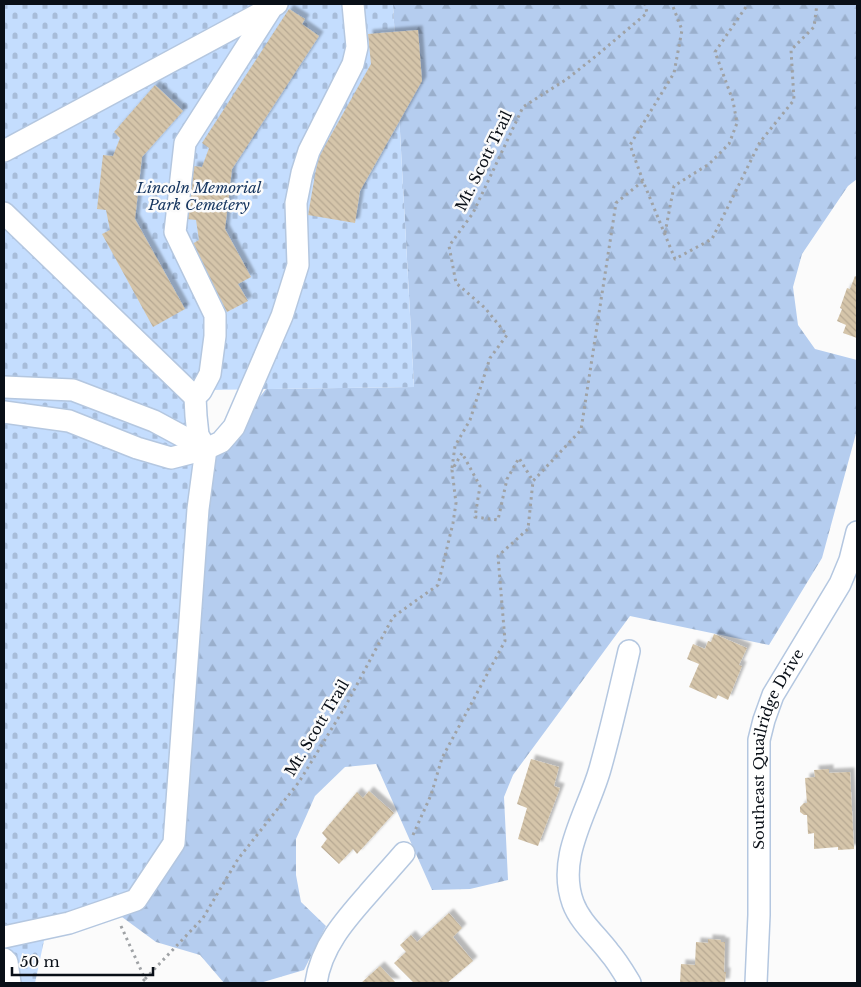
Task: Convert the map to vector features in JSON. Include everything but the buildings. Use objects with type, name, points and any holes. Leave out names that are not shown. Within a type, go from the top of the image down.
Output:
[{"type":"street","points":[[4,412],[69,421],[137,448],[171,458],[206,449],[220,442],[234,426],[282,316],[298,265],[296,203],[302,173],[309,151],[353,64],[357,47],[353,4]]},
{"type":"street","points":[[195,397],[201,391],[210,374],[216,315],[175,232],[185,143],[274,5]]},
{"type":"street","points":[[4,151],[274,5]]},
{"type":"street","points":[[4,213],[195,397],[198,435],[206,449],[198,509],[174,843],[136,900],[69,923],[4,937]]},
{"type":"street","points":[[4,387],[73,390],[154,421],[206,449]]},
{"type":"street","name":"Southeast Quailridge Drive","points":[[756,983],[759,915],[759,740],[773,695],[840,584],[850,560],[857,532]]},
{"type":"street","points":[[629,651],[597,782],[574,839],[568,865],[569,886],[573,904],[582,920],[611,953],[630,983]]},
{"type":"street","points":[[316,983],[320,967],[333,937],[404,853]]},
{"type":"street","points":[[4,959],[7,962],[10,983]]},
{"type":"path","name":"Mt. Scott Trail","points":[[140,983],[203,918],[238,859],[300,782],[345,707],[392,617],[438,585],[456,503],[452,470],[455,446],[470,420],[490,358],[507,335],[485,308],[456,283],[449,246],[473,213],[523,107],[567,79],[647,13],[644,4]]},
{"type":"path","points":[[672,4],[682,30],[674,73],[630,145],[675,259],[712,239],[760,142],[794,100],[791,50],[814,27],[817,4]]},
{"type":"path","points":[[664,233],[674,186],[708,164],[729,144],[736,123],[733,102],[715,52],[748,4]]},
{"type":"path","points":[[533,481],[581,430],[616,203],[644,181]]},
{"type":"path","points":[[404,853],[431,796],[442,758],[505,641],[498,556],[528,530],[533,481],[519,458],[507,479],[498,520],[475,517],[480,486],[462,453],[452,470]]},
{"type":"path","points":[[113,908],[145,979]]},
{"type":"green space","name":"Lincoln Memorial Park Cemetery","points":[[4,4],[393,4],[414,387],[208,390],[166,860],[136,898],[45,936],[35,983],[4,983]]},
{"type":"green space","points":[[393,4],[857,4],[857,179],[848,186],[802,254],[793,287],[798,325],[815,349],[857,360],[857,430],[822,558],[769,645],[630,616],[513,775],[504,797],[508,880],[470,889],[432,890],[376,764],[345,767],[315,796],[296,839],[296,875],[301,902],[326,926],[304,970],[260,983],[224,983],[200,955],[156,942],[122,917],[136,898],[212,458],[266,389],[414,387]]}]
